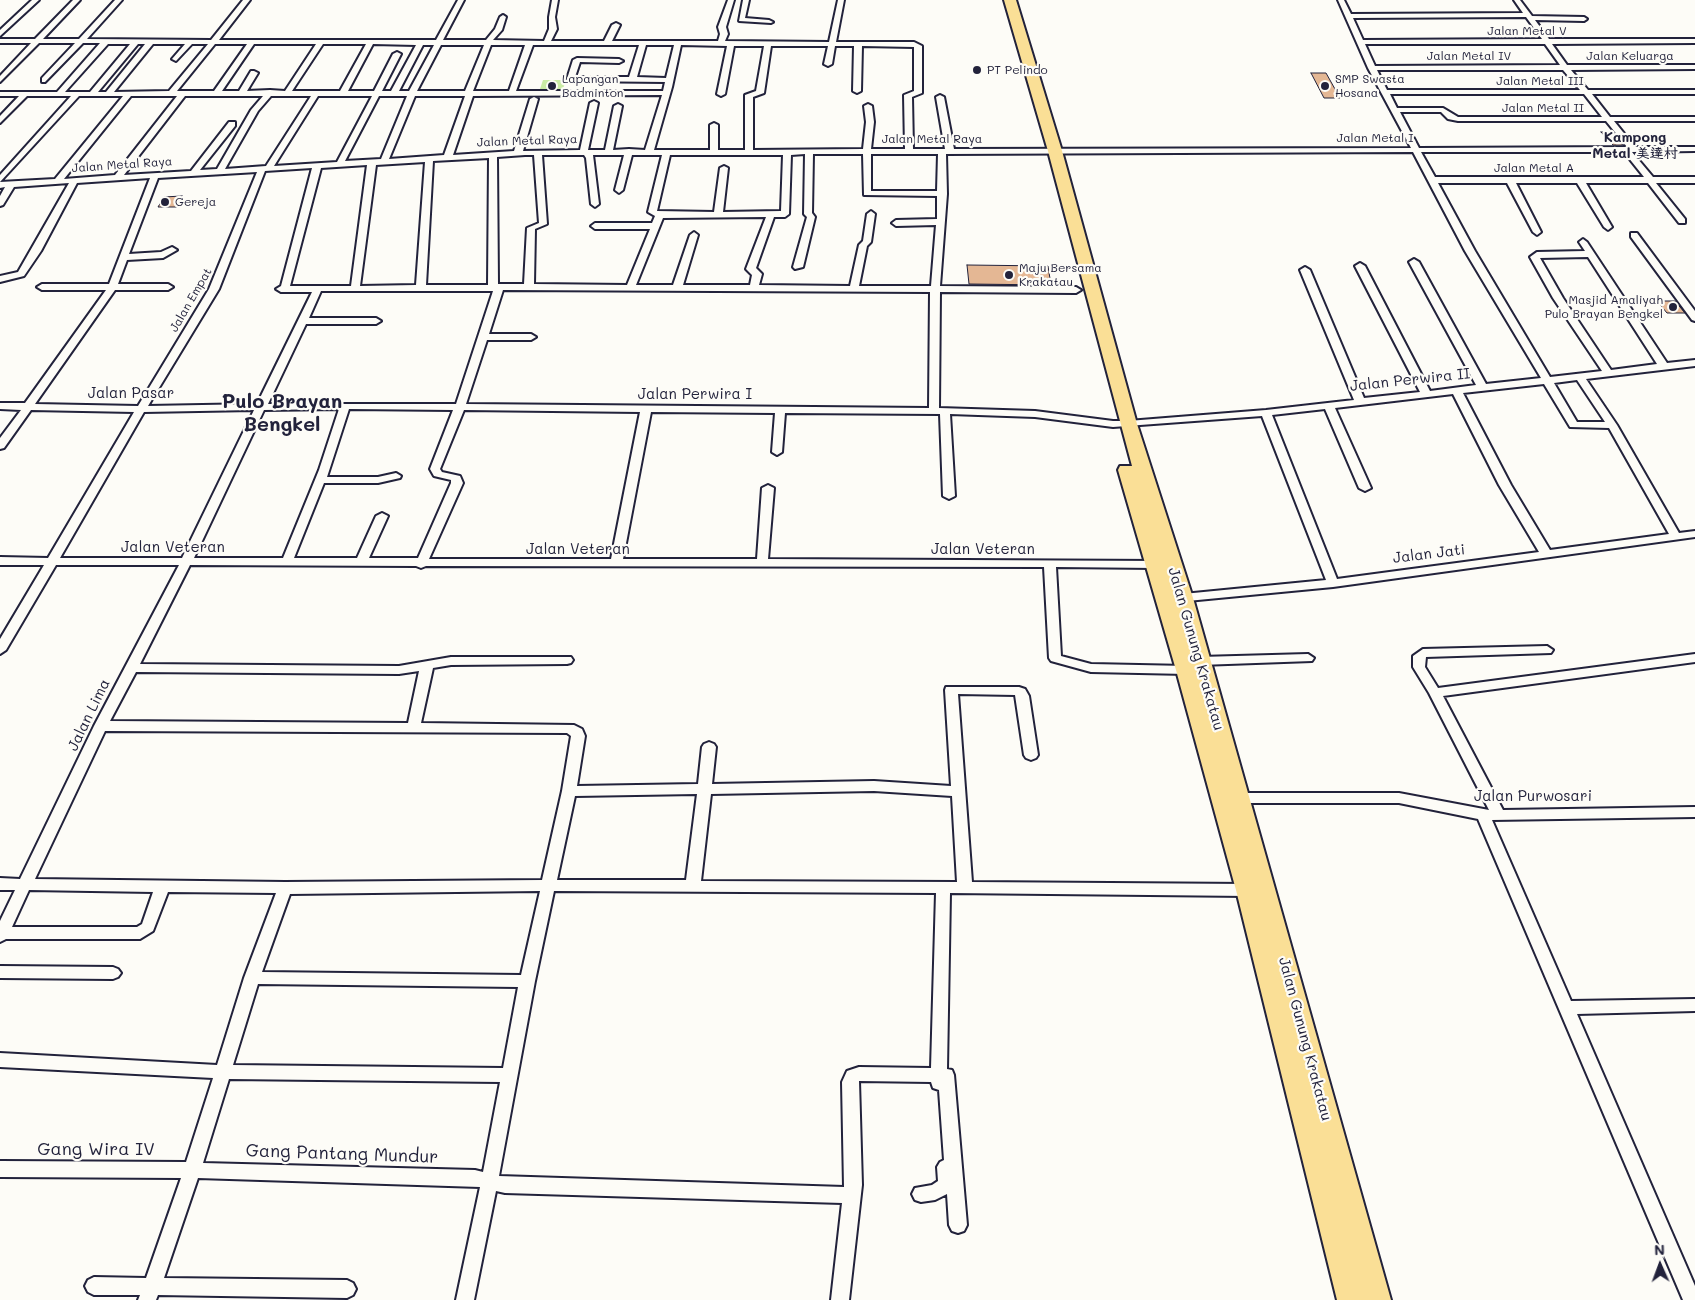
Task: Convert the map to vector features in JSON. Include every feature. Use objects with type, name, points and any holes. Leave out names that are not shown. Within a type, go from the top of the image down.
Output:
[{"type":"highway","name":"Jalan Gunung Krakatau","points":[[1002,0],[1047,151],[1076,290],[1121,424],[1175,598],[1230,798],[1376,1300]]},
{"type":"highway","name":"Jalan Gunung Krakatau","points":[[1010,0],[1047,151],[1121,424],[1156,564],[1175,598]]},
{"type":"highway","name":"Jalan Gunung Krakatau","points":[[1230,798],[1248,890],[1352,1300]]},
{"type":"street","points":[[0,34],[36,0]]},
{"type":"street","points":[[0,80],[76,0]]},
{"type":"street","points":[[45,80],[119,0]]},
{"type":"street","points":[[171,94],[247,0]]},
{"type":"street","points":[[384,161],[412,93],[461,0]]},
{"type":"street","points":[[547,42],[553,29],[552,17],[556,0]]},
{"type":"street","points":[[721,43],[724,34],[722,27],[731,0]]},
{"type":"street","points":[[746,0],[741,20],[769,22]]},
{"type":"street","points":[[828,64],[841,0]]},
{"type":"street","points":[[1341,0],[1372,68],[1469,250],[1574,425],[1612,425]]},
{"type":"street","points":[[1517,0],[1546,42],[1630,149],[1650,180],[1682,221]]},
{"type":"street","points":[[1348,16],[1584,19]]},
{"type":"street","points":[[448,157],[469,93],[489,42],[498,30],[503,17]]},
{"type":"street","points":[[607,43],[616,25]]},
{"type":"street","points":[[0,41],[768,43],[917,46],[918,93],[908,95],[909,152]]},
{"type":"street","points":[[93,93],[136,41]]},
{"type":"street","points":[[109,93],[151,41]]},
{"type":"street","points":[[176,59],[191,41]]},
{"type":"street","points":[[288,92],[322,41]]},
{"type":"street","name":"Jalan Metal V","points":[[1360,42],[1695,41]]},
{"type":"street","points":[[59,94],[105,42]]},
{"type":"street","points":[[217,93],[252,42]]},
{"type":"street","points":[[343,93],[371,42]]},
{"type":"street","points":[[394,93],[421,42]]},
{"type":"street","points":[[512,92],[530,42]]},
{"type":"street","points":[[582,42],[572,80],[669,80]]},
{"type":"street","points":[[632,80],[643,43]]},
{"type":"street","points":[[649,152],[678,43]]},
{"type":"street","points":[[721,94],[731,43]]},
{"type":"street","points":[[748,151],[749,95],[760,92],[768,43]]},
{"type":"street","points":[[857,92],[858,44]]},
{"type":"street","points":[[340,164],[378,94],[397,54]]},
{"type":"street","points":[[577,60],[620,61]]},
{"type":"street","name":"Jalan Keluarga","points":[[1565,67],[1695,67]]},
{"type":"street","name":"Jalan Metal IV","points":[[1372,68],[1565,67]]},
{"type":"street","points":[[0,70],[11,70]]},
{"type":"street","points":[[242,93],[254,73]]},
{"type":"street","points":[[220,171],[255,110],[270,92]]},
{"type":"street","name":"Jalan Empat","points":[[0,650],[141,409],[214,289],[265,169],[317,92]]},
{"type":"street","points":[[0,94],[512,92],[535,95],[665,93]]},
{"type":"street","name":"Jalan Metal III","points":[[1386,92],[1695,92]]},
{"type":"street","points":[[57,182],[130,93]]},
{"type":"street","points":[[0,121],[25,94]]},
{"type":"street","points":[[0,180],[76,94]]},
{"type":"street","points":[[117,178],[183,94]]},
{"type":"street","points":[[518,153],[535,95]]},
{"type":"street","points":[[940,97],[946,152],[934,289],[939,411],[949,496]]},
{"type":"street","points":[[594,103],[584,151],[590,157],[595,204]]},
{"type":"street","points":[[609,151],[618,106]]},
{"type":"street","points":[[868,106],[870,122],[867,152],[867,193],[943,194]]},
{"type":"street","name":"Jalan Metal II","points":[[1395,110],[1443,110],[1451,118],[1458,119],[1695,118]]},
{"type":"street","points":[[194,173],[232,124]]},
{"type":"street","points":[[714,125],[714,151]]},
{"type":"street","points":[[224,134],[242,134]]},
{"type":"street","name":"Jalan Metal I","points":[[1047,151],[1695,149]]},
{"type":"street","points":[[618,190],[629,151]]},
{"type":"street","points":[[667,151],[652,212],[660,215],[785,214],[787,152]]},
{"type":"street","name":"Jalan Metal Raya","points":[[0,185],[538,152],[1047,151]]},
{"type":"street","points":[[529,287],[531,228],[543,224],[538,152]]},
{"type":"street","points":[[798,267],[810,217],[808,214],[807,182],[809,152]]},
{"type":"street","points":[[421,564],[458,480],[435,472],[447,435],[460,407],[483,337],[496,288],[493,155]]},
{"type":"street","points":[[422,287],[429,158]]},
{"type":"street","points":[[355,289],[372,162]]},
{"type":"street","points":[[317,166],[283,289],[529,287],[1076,290]]},
{"type":"street","points":[[718,215],[724,168]]},
{"type":"street","points":[[0,446],[112,288],[155,175]]},
{"type":"street","name":"Jalan Metal A","points":[[1432,180],[1695,180]]},
{"type":"street","points":[[1510,180],[1537,232]]},
{"type":"street","points":[[1580,180],[1608,227]]},
{"type":"street","points":[[2,281],[21,274],[36,251],[74,181]]},
{"type":"street","points":[[0,203],[11,185]]},
{"type":"street","points":[[754,288],[757,274],[751,269],[771,214]]},
{"type":"street","points":[[854,288],[863,245],[867,242],[872,214]]},
{"type":"street","points":[[630,288],[660,215]]},
{"type":"street","points":[[896,223],[941,222]]},
{"type":"street","points":[[595,226],[655,226]]},
{"type":"street","points":[[677,288],[694,235]]},
{"type":"street","points":[[1634,235],[1695,318]]},
{"type":"street","points":[[1583,242],[1664,367]]},
{"type":"street","points":[[124,258],[163,255],[172,250]]},
{"type":"street","points":[[1591,254],[1535,256],[1558,298],[1609,374]]},
{"type":"street","points":[[1414,262],[1483,388]]},
{"type":"street","points":[[1360,266],[1426,393]]},
{"type":"street","points":[[1305,270],[1360,401]]},
{"type":"street","points":[[42,287],[168,287]]},
{"type":"street","name":"Jalan Lima","points":[[1,935],[101,726],[168,601],[318,289]]},
{"type":"street","points":[[303,321],[376,321]]},
{"type":"street","points":[[483,337],[531,337]]},
{"type":"street","name":"Jalan Perwira II","points":[[1121,424],[1266,412],[1695,363]]},
{"type":"street","points":[[1580,377],[1612,425],[1676,537]]},
{"type":"street","points":[[1456,390],[1506,485],[1547,555]]},
{"type":"street","points":[[1328,405],[1365,488]]},
{"type":"street","name":"Jalan Pasar","points":[[0,406],[141,409],[261,407]]},
{"type":"street","points":[[287,562],[320,480],[345,406]]},
{"type":"street","name":"Jalan Perwira I","points":[[261,407],[939,411],[1035,414],[1121,424]]},
{"type":"street","points":[[616,564],[629,505],[646,409]]},
{"type":"street","points":[[777,452],[780,410]]},
{"type":"street","points":[[1266,412],[1333,583]]},
{"type":"street","points":[[320,480],[378,480],[396,476]]},
{"type":"street","points":[[762,564],[768,488]]},
{"type":"street","points":[[361,563],[382,516]]},
{"type":"street","name":"Jalan Jati","points":[[1175,598],[1333,583],[1695,534]]},
{"type":"street","name":"Jalan Veteran","points":[[0,561],[421,564],[1156,564]]},
{"type":"street","points":[[1050,564],[1055,658],[1091,668],[1194,666],[1308,658]]},
{"type":"street","points":[[1547,650],[1423,653],[1419,656],[1419,667],[1435,693],[1491,815],[1565,1008],[1692,1300]]},
{"type":"street","points":[[1435,693],[1695,658]]},
{"type":"street","points":[[131,668],[399,670],[452,661],[567,660]]},
{"type":"street","points":[[414,727],[427,665]]},
{"type":"street","points":[[965,887],[952,690],[1014,690],[1020,692],[1023,696],[1031,755]]},
{"type":"street","points":[[101,726],[573,728],[578,736],[570,791],[547,885],[527,981],[490,1180],[465,1300]]},
{"type":"street","points":[[693,886],[709,747]]},
{"type":"street","points":[[570,791],[874,786],[958,791]]},
{"type":"street","name":"Jalan Purwosari","points":[[1230,798],[1399,798],[1491,815],[1695,812]]},
{"type":"street","points":[[0,884],[286,888],[547,885],[1248,890]]},
{"type":"street","points":[[1,935],[140,933],[148,927],[162,887]]},
{"type":"street","points":[[150,1292],[192,1170],[252,978],[286,888]]},
{"type":"street","points":[[921,1194],[939,1190],[947,1180],[938,1074],[943,888]]},
{"type":"street","points":[[0,972],[113,972]]},
{"type":"street","points":[[252,978],[527,981]]},
{"type":"street","points":[[1565,1008],[1695,1005]]},
{"type":"street","points":[[0,1060],[223,1072],[508,1075]]},
{"type":"street","points":[[840,1300],[852,1195],[851,1077],[859,1074],[945,1074],[947,1078],[958,1225]]},
{"type":"street","name":"Gang Wira IV","points":[[0,1169],[192,1170]]},
{"type":"street","name":"Gang Pantang Mundur","points":[[192,1170],[490,1180],[505,1185],[852,1195]]},
{"type":"street","points":[[94,1286],[150,1292],[347,1288]]},
{"type":"green space","name":"Lapangan Badminton","points":[[543,80],[566,80],[562,92],[539,92]]},
{"type":"building","name":"SMP Swasta Hosana","points":[[1311,73],[1326,73],[1340,98],[1324,98]]},
{"type":"building","points":[[1601,132],[1613,132],[1623,145],[1613,145]]},
{"type":"building","name":"Gereja","points":[[182,196],[177,207],[158,207],[164,197]]},
{"type":"building","name":"Maju Bersama Krakatau","points":[[967,265],[1048,266],[1051,285],[969,284]]},
{"type":"building","name":"Masjid Amaliyah Pulo Brayan Bengkel","points":[[1657,301],[1675,301],[1685,313],[1667,313]]},
{"type":"place","name":"PT Pelindo","points":[[977,70]]},
{"type":"place","name":"Lapangan Badminton","points":[[552,86]]},
{"type":"place","name":"SMP Swasta Hosana","points":[[1325,86]]},
{"type":"place","name":"Gereja","points":[[165,202]]},
{"type":"place","name":"Maju Bersama Krakatau","points":[[1009,275]]},
{"type":"place","name":"Masjid Amaliyah Pulo Brayan Bengkel","points":[[1673,307]]},
{"type":"district","name":"Kampong Metal 美達村","points":[[1635,146]]},
{"type":"district","name":"Pulo Brayan Bengkel","points":[[282,414]]}]
